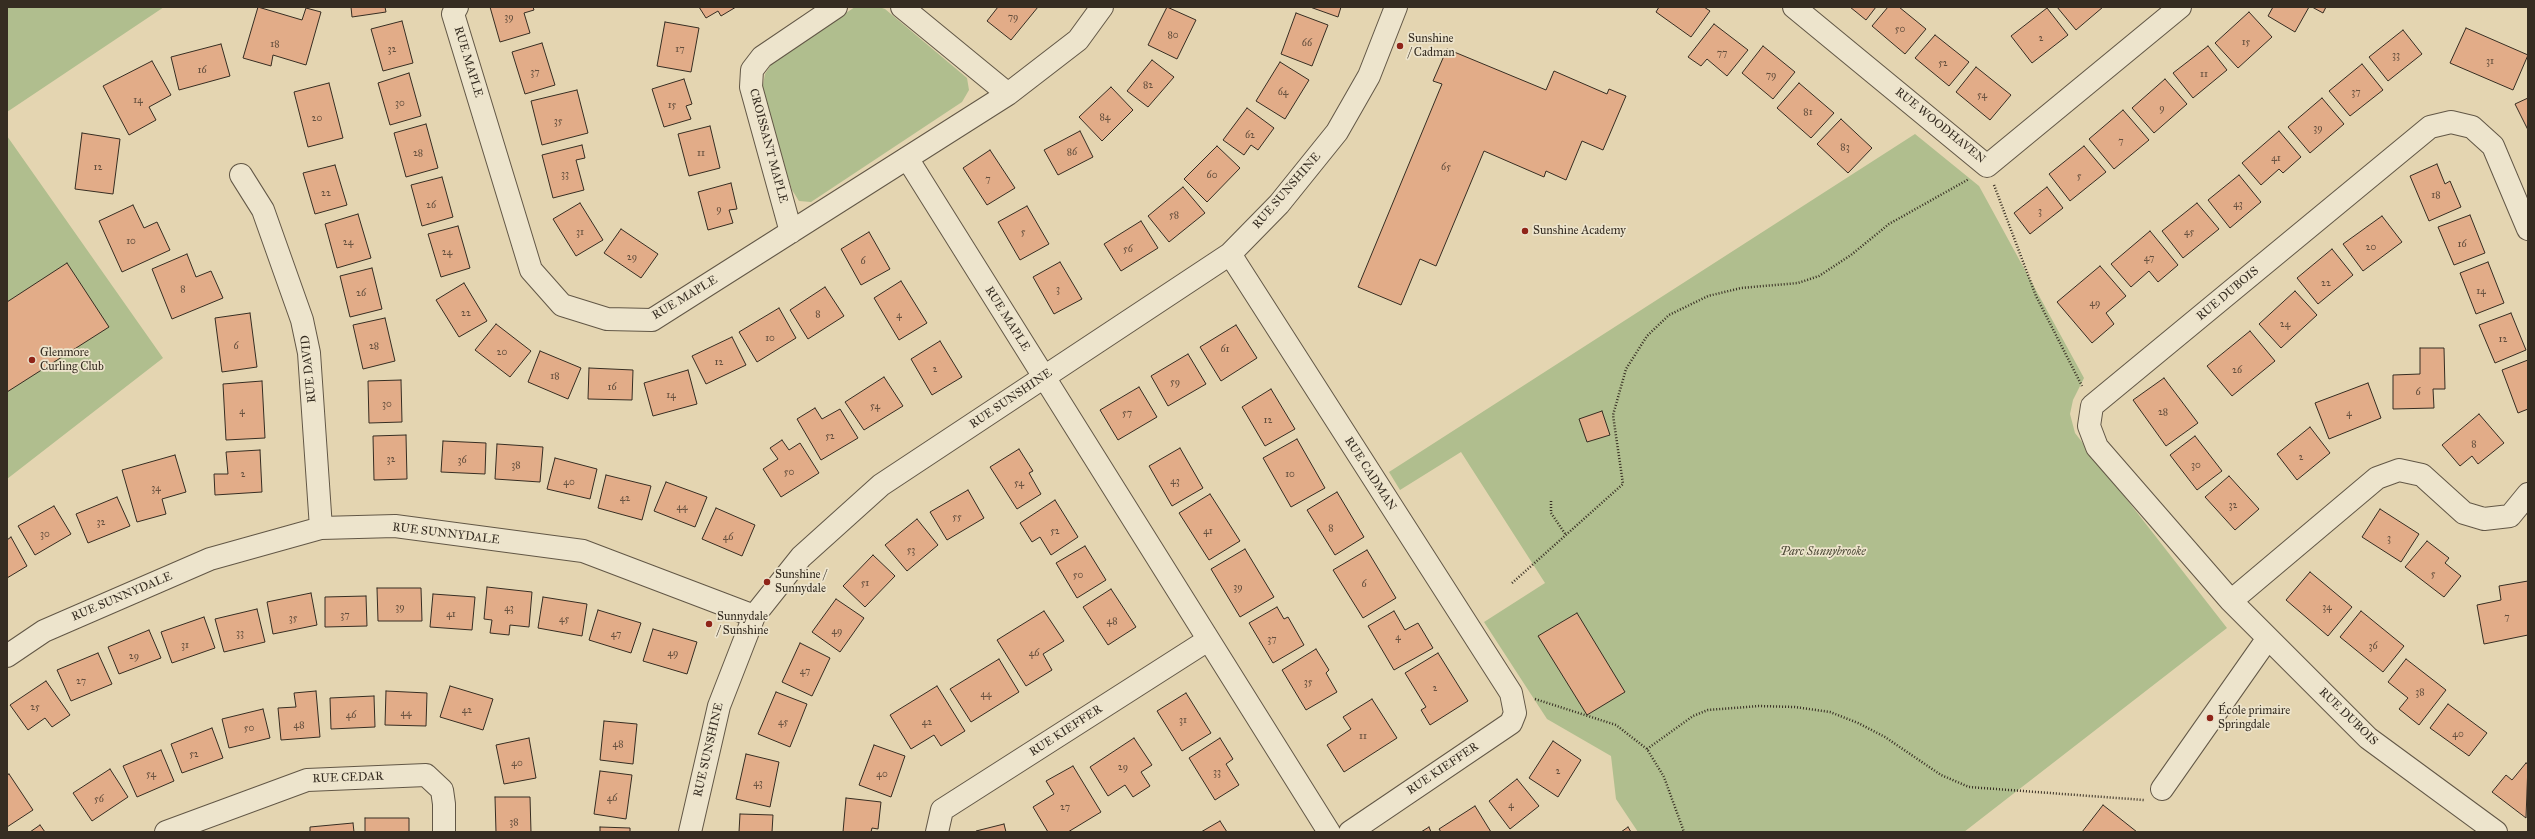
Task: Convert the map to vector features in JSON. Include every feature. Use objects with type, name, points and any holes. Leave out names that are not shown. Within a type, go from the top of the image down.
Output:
[{"type":"street","name":"RUE MAPLE","points":[[457,7],[453,14],[531,270],[562,305],[607,319],[652,320],[1008,94],[1078,40],[1102,7]]},
{"type":"street","name":"CROISSANT MAPLE","points":[[791,232],[751,87],[752,70],[762,57],[836,7]]},
{"type":"street","points":[[902,7],[1008,94]]},
{"type":"street","name":"RUE SUNSHINE","points":[[690,832],[719,706],[754,616],[801,557],[882,485],[1230,254],[1279,204],[1337,132],[1369,76],[1396,7]]},
{"type":"street","name":"RUE WOODHAVEN","points":[[1794,7],[1987,166],[2180,7]]},
{"type":"street","name":"RUE DUBOIS","points":[[2496,832],[2368,738],[2231,601],[2097,447],[2089,426],[2092,406],[2430,127],[2451,122],[2472,127],[2493,146],[2528,229]]},
{"type":"street","name":"RUE MAPLE","points":[[907,158],[1044,377]]},
{"type":"street","name":"RUE DAVID","points":[[241,175],[263,210],[302,320],[309,353],[321,528]]},
{"type":"street","name":"RUE CADMAN","points":[[1230,254],[1511,693]]},
{"type":"street","points":[[1044,377],[1329,832]]},
{"type":"street","points":[[2231,601],[2377,478],[2391,472],[2399,470],[2422,475],[2464,512],[2484,520],[2510,516],[2528,494]]},
{"type":"street","name":"RUE SUNNYDALE","points":[[7,656],[44,631],[210,559],[321,528],[395,526],[583,551],[754,616]]},
{"type":"street","points":[[2155,795],[2268,638]]},
{"type":"street","name":"RUE KIEFFER","points":[[937,832],[942,810],[1208,640]]},
{"type":"street","name":"RUE KIEFFER","points":[[1350,832],[1511,723],[1515,713],[1511,693]]},
{"type":"street","name":"RUE CEDAR","points":[[166,832],[307,780],[426,775],[442,790],[444,804],[444,832]]},
{"type":"path","points":[[1512,583],[1623,484],[1613,415],[1626,369],[1647,336],[1669,316],[1708,296],[1741,288],[1798,283],[1820,276],[1851,255],[1888,224],[1964,182],[1987,166],[2036,296],[2092,406]]},
{"type":"path","points":[[1551,501],[1551,513],[1566,535]]},
{"type":"path","points":[[1511,693],[1547,702],[1616,725],[1647,749],[1664,777],[1684,832]]},
{"type":"path","points":[[1647,749],[1693,716],[1708,710],[1759,706],[1795,707],[1830,712],[1858,723],[1885,737],[1940,775],[1969,787],[2155,795]]},
{"type":"green space","points":[[7,7],[164,7],[7,112]]},
{"type":"green space","points":[[855,7],[879,7],[885,9],[967,78],[969,90],[962,102],[811,202],[799,201],[792,190],[762,90],[765,74],[774,60]]},
{"type":"green space","name":"Parc Sunnybrooke","points":[[1915,134],[1979,186],[2084,378],[2073,400],[2070,414],[2075,433],[2227,628],[1964,832],[1638,832],[1616,799],[1611,756],[1547,719],[1484,622],[1545,583],[1461,452],[1400,490],[1389,472]]},
{"type":"green space","points":[[7,136],[163,358],[7,479]]},
{"type":"building","points":[[258,7],[302,20],[306,8],[321,12],[306,65],[273,55],[271,66],[243,58]]},
{"type":"building","points":[[351,7],[385,7],[386,12],[352,17]]},
{"type":"building","points":[[490,7],[533,7],[534,10],[524,13],[530,33],[500,42]]},
{"type":"building","points":[[699,7],[736,7],[721,16],[718,11],[706,18]]},
{"type":"building","points":[[998,7],[1038,7],[1011,40],[987,21]]},
{"type":"building","points":[[1167,7],[1196,20],[1177,59],[1148,45]]},
{"type":"building","points":[[1310,7],[1341,7],[1338,17]]},
{"type":"building","points":[[1659,7],[1704,7],[1710,11],[1691,37],[1656,12]]},
{"type":"building","points":[[1850,7],[1876,7],[1866,20]]},
{"type":"building","points":[[1888,7],[1899,7],[1926,29],[1905,54],[1872,26]]},
{"type":"building","points":[[2057,7],[2103,7],[2076,30]]},
{"type":"building","points":[[2273,7],[2309,7],[2295,32],[2268,16]]},
{"type":"building","points":[[2312,7],[2326,7],[2323,13]]},
{"type":"building","points":[[2047,8],[2068,35],[2032,63],[2011,36]]},
{"type":"building","points":[[2249,12],[2272,37],[2238,68],[2215,43]]},
{"type":"building","points":[[1296,13],[1328,25],[1312,66],[1281,54]]},
{"type":"building","points":[[402,21],[413,63],[383,71],[371,29]]},
{"type":"building","points":[[665,22],[699,28],[691,72],[657,66]]},
{"type":"building","points":[[1714,24],[1748,50],[1727,76],[1707,59],[1701,66],[1688,57]]},
{"type":"building","points":[[2466,28],[2528,55],[2513,90],[2450,63]]},
{"type":"building","points":[[2403,30],[2422,54],[2388,81],[2369,57]]},
{"type":"building","points":[[1935,35],[1969,62],[1949,86],[1915,58]]},
{"type":"building","points":[[542,43],[555,85],[525,94],[512,52]]},
{"type":"building","points":[[221,44],[230,76],[179,90],[171,57]]},
{"type":"building","points":[[1763,46],[1795,72],[1773,99],[1742,73]]},
{"type":"building","points":[[2208,46],[2227,70],[2193,98],[2173,73]]},
{"type":"building","points":[[1447,49],[1546,90],[1554,71],[1607,94],[1609,89],[1626,96],[1603,150],[1582,141],[1566,180],[1546,171],[1544,177],[1484,151],[1436,266],[1420,259],[1401,305],[1358,287],[1442,84],[1433,81]]},
{"type":"building","points":[[1152,60],[1174,77],[1148,107],[1127,91]]},
{"type":"building","points":[[152,61],[171,95],[149,107],[156,120],[129,135],[103,86]]},
{"type":"building","points":[[1280,62],[1309,80],[1285,119],[1256,101]]},
{"type":"building","points":[[2362,64],[2383,90],[2350,116],[2329,91]]},
{"type":"building","points":[[1976,67],[2011,95],[1990,120],[1956,92]]},
{"type":"building","points":[[409,73],[421,116],[390,125],[378,83]]},
{"type":"building","points":[[684,79],[692,104],[686,106],[691,119],[664,127],[652,89]]},
{"type":"building","points":[[2165,79],[2187,104],[2154,133],[2132,108]]},
{"type":"building","points":[[329,83],[343,138],[308,147],[294,92]]},
{"type":"building","points":[[1799,83],[1834,113],[1811,138],[1777,108]]},
{"type":"building","points":[[1111,87],[1133,110],[1102,141],[1079,117]]},
{"type":"building","points":[[577,90],[588,133],[542,145],[531,101]]},
{"type":"building","points":[[2322,98],[2344,124],[2310,153],[2288,127]]},
{"type":"building","points":[[2528,98],[2528,130],[2515,104]]},
{"type":"building","points":[[1247,108],[1274,128],[1258,150],[1251,145],[1244,155],[1223,140]]},
{"type":"building","points":[[2123,110],[2149,140],[2114,169],[2089,139]]},
{"type":"building","points":[[1841,119],[1872,148],[1848,173],[1817,144]]},
{"type":"building","points":[[426,124],[438,168],[406,177],[394,133]]},
{"type":"building","points":[[710,126],[720,168],[689,176],[678,134]]},
{"type":"building","points":[[1080,131],[1093,157],[1058,175],[1044,150]]},
{"type":"building","points":[[2279,131],[2301,157],[2283,173],[2279,169],[2261,185],[2242,163]]},
{"type":"building","points":[[82,133],[120,139],[113,194],[75,189]]},
{"type":"building","points":[[582,145],[585,158],[576,160],[584,190],[553,198],[542,155]]},
{"type":"building","points":[[1217,146],[1240,168],[1207,202],[1184,179]]},
{"type":"building","points":[[2084,146],[2106,172],[2070,201],[2049,174]]},
{"type":"building","points":[[990,150],[1015,188],[987,205],[963,168]]},
{"type":"building","points":[[2437,164],[2445,184],[2450,181],[2461,207],[2429,221],[2410,176]]},
{"type":"building","points":[[335,165],[347,205],[315,214],[303,173]]},
{"type":"building","points":[[2239,175],[2261,202],[2230,228],[2208,200]]},
{"type":"building","points":[[442,177],[453,217],[422,226],[411,185]]},
{"type":"building","points":[[731,183],[737,209],[729,210],[733,223],[708,230],[698,192]]},
{"type":"building","points":[[1183,187],[1205,213],[1169,242],[1148,216]]},
{"type":"building","points":[[2047,187],[2063,208],[2030,234],[2014,213]]},
{"type":"building","points":[[580,203],[603,240],[576,256],[553,219]]},
{"type":"building","points":[[2197,203],[2219,229],[2183,258],[2162,231]]},
{"type":"building","points":[[133,205],[144,228],[157,222],[170,250],[122,272],[99,221]]},
{"type":"building","points":[[1027,206],[1049,244],[1020,260],[998,222]]},
{"type":"building","points":[[358,214],[371,258],[337,268],[325,224]]},
{"type":"building","points":[[2470,215],[2485,253],[2454,265],[2438,227]]},
{"type":"building","points":[[2382,216],[2402,242],[2363,271],[2343,244]]},
{"type":"building","points":[[1141,221],[1158,248],[1121,271],[1104,244]]},
{"type":"building","points":[[458,226],[470,268],[441,277],[428,234]]},
{"type":"building","points":[[621,229],[658,254],[641,278],[604,253]]},
{"type":"building","points":[[2150,231],[2178,265],[2158,282],[2149,271],[2131,287],[2111,264]]},
{"type":"building","points":[[869,232],[890,269],[861,285],[841,249]]},
{"type":"building","points":[[2332,249],[2353,275],[2318,304],[2297,278]]},
{"type":"building","points":[[187,254],[196,277],[211,271],[223,298],[172,319],[152,269]]},
{"type":"building","points":[[1060,262],[1082,299],[1054,314],[1033,277]]},
{"type":"building","points":[[2488,262],[2504,303],[2476,314],[2460,273]]},
{"type":"building","name":"Glenmore Curling Club","points":[[67,263],[109,327],[7,392],[7,302]]},
{"type":"building","points":[[2100,266],[2126,296],[2106,313],[2114,324],[2092,343],[2057,302]]},
{"type":"building","points":[[372,268],[382,309],[350,317],[340,276]]},
{"type":"building","points":[[901,281],[927,323],[899,340],[874,298]]},
{"type":"building","points":[[464,283],[487,321],[459,337],[436,300]]},
{"type":"building","points":[[825,287],[844,316],[808,339],[790,310]]},
{"type":"building","points":[[2295,291],[2317,315],[2281,348],[2259,324]]},
{"type":"building","points":[[779,308],[796,338],[757,362],[739,332]]},
{"type":"building","points":[[250,313],[257,367],[222,372],[215,318]]},
{"type":"building","points":[[2511,313],[2526,350],[2495,363],[2479,325]]},
{"type":"building","points":[[385,318],[395,361],[363,369],[353,325]]},
{"type":"building","points":[[496,324],[531,351],[510,377],[475,350]]},
{"type":"building","points":[[1236,325],[1257,358],[1221,381],[1200,347]]},
{"type":"building","points":[[2250,331],[2275,361],[2232,396],[2207,366]]},
{"type":"building","points":[[732,337],[746,365],[706,384],[692,356]]},
{"type":"building","points":[[940,341],[962,377],[932,395],[911,359]]},
{"type":"building","points":[[2420,348],[2444,348],[2445,389],[2433,389],[2434,408],[2393,409],[2393,375],[2420,374]]},
{"type":"building","points":[[540,351],[581,368],[568,399],[528,382]]},
{"type":"building","points":[[1188,354],[1206,384],[1168,406],[1151,376]]},
{"type":"building","points":[[2528,360],[2528,409],[2518,413],[2502,370]]},
{"type":"building","points":[[589,368],[633,370],[632,400],[588,399]]},
{"type":"building","points":[[688,370],[697,404],[653,416],[644,383]]},
{"type":"building","points":[[884,377],[903,406],[864,430],[845,402]]},
{"type":"building","points":[[2164,378],[2198,423],[2166,446],[2133,400]]},
{"type":"building","points":[[401,380],[402,422],[369,423],[368,381]]},
{"type":"building","points":[[262,381],[265,438],[226,440],[223,384]]},
{"type":"building","points":[[2368,383],[2381,418],[2329,439],[2315,403]]},
{"type":"building","points":[[1139,387],[1157,417],[1118,440],[1100,410]]},
{"type":"building","points":[[1271,389],[1295,429],[1265,446],[1242,407]]},
{"type":"building","points":[[815,408],[822,419],[840,409],[858,438],[821,460],[797,419]]},
{"type":"building","points":[[1602,411],[1610,435],[1587,442],[1579,419]]},
{"type":"building","points":[[2479,414],[2504,443],[2478,464],[2472,456],[2460,466],[2442,445]]},
{"type":"building","points":[[2310,427],[2330,453],[2297,480],[2277,454]]},
{"type":"building","points":[[406,435],[407,479],[374,480],[373,436]]},
{"type":"building","points":[[2195,436],[2222,471],[2197,490],[2170,455]]},
{"type":"building","points":[[1297,439],[1325,488],[1291,507],[1263,458]]},
{"type":"building","points":[[782,440],[789,450],[800,443],[819,473],[781,497],[763,469],[778,459],[770,448]]},
{"type":"building","points":[[443,441],[486,443],[485,474],[441,472]]},
{"type":"building","points":[[497,444],[543,447],[540,482],[495,479]]},
{"type":"building","points":[[1180,448],[1203,488],[1172,506],[1149,466]]},
{"type":"building","points":[[1019,449],[1033,471],[1029,473],[1041,494],[1017,509],[990,467]]},
{"type":"building","points":[[260,450],[262,492],[215,495],[214,474],[228,474],[226,452]]},
{"type":"building","points":[[175,455],[186,492],[162,499],[166,514],[137,522],[122,470]]},
{"type":"building","points":[[555,458],[597,469],[590,499],[547,489]]},
{"type":"building","points":[[606,475],[651,486],[642,520],[598,508]]},
{"type":"building","points":[[2229,476],[2259,509],[2235,530],[2205,497]]},
{"type":"building","points":[[666,482],[707,497],[695,527],[654,511]]},
{"type":"building","points":[[968,490],[984,518],[947,540],[930,512]]},
{"type":"building","points":[[1337,492],[1364,537],[1335,555],[1307,510]]},
{"type":"building","points":[[1210,494],[1240,541],[1209,560],[1179,513]]},
{"type":"building","points":[[117,497],[130,526],[88,543],[76,514]]},
{"type":"building","points":[[1055,500],[1078,537],[1051,555],[1040,537],[1032,542],[1020,523]]},
{"type":"building","points":[[54,506],[71,534],[35,555],[18,526]]},
{"type":"building","points":[[716,508],[755,525],[742,556],[702,539]]},
{"type":"building","points":[[2380,509],[2419,534],[2401,562],[2362,537]]},
{"type":"building","points":[[917,519],[938,545],[907,571],[885,545]]},
{"type":"building","points":[[11,537],[27,566],[7,578],[7,540]]},
{"type":"building","points":[[2427,541],[2449,558],[2445,563],[2461,576],[2444,597],[2405,567]]},
{"type":"building","points":[[1085,546],[1106,580],[1077,598],[1056,563]]},
{"type":"building","points":[[1245,549],[1274,597],[1240,617],[1211,569]]},
{"type":"building","points":[[1367,550],[1396,598],[1363,618],[1333,570]]},
{"type":"building","points":[[873,555],[895,576],[865,607],[843,586]]},
{"type":"building","points":[[2310,572],[2352,607],[2328,636],[2286,600]]},
{"type":"building","points":[[2528,581],[2528,635],[2484,644],[2477,605],[2501,600],[2499,586]]},
{"type":"building","points":[[487,587],[532,592],[529,627],[510,625],[509,635],[490,633],[492,620],[484,619]]},
{"type":"building","points":[[377,588],[421,588],[422,621],[378,621]]},
{"type":"building","points":[[1111,589],[1136,627],[1108,645],[1083,607]]},
{"type":"building","points":[[311,593],[317,625],[273,634],[267,602]]},
{"type":"building","points":[[433,594],[475,597],[472,630],[430,627]]},
{"type":"building","points":[[366,596],[367,626],[325,627],[325,597]]},
{"type":"building","points":[[543,597],[587,604],[582,636],[538,628]]},
{"type":"building","points":[[836,599],[864,618],[840,652],[812,632]]},
{"type":"building","points":[[1277,607],[1284,619],[1288,617],[1304,645],[1273,663],[1249,623]]},
{"type":"building","points":[[257,609],[265,642],[224,652],[215,619]]},
{"type":"building","points":[[598,610],[641,623],[631,653],[589,640]]},
{"type":"building","points":[[1044,611],[1064,641],[1043,654],[1052,670],[1026,686],[997,640]]},
{"type":"building","points":[[1394,611],[1405,630],[1418,623],[1433,648],[1394,670],[1368,626]]},
{"type":"building","points":[[2361,611],[2404,646],[2383,672],[2340,637]]},
{"type":"building","points":[[1577,613],[1625,692],[1587,715],[1538,636]]},
{"type":"building","points":[[204,617],[215,648],[172,663],[161,632]]},
{"type":"building","points":[[653,629],[697,642],[687,674],[643,661]]},
{"type":"building","points":[[149,630],[161,658],[119,674],[108,647]]},
{"type":"building","points":[[800,643],[830,658],[812,696],[782,682]]},
{"type":"building","points":[[1316,649],[1329,670],[1326,673],[1337,692],[1306,710],[1282,670]]},
{"type":"building","points":[[98,653],[112,684],[71,701],[57,670]]},
{"type":"building","points":[[1438,653],[1468,701],[1430,725],[1421,710],[1426,707],[1405,673]]},
{"type":"building","points":[[999,659],[1019,692],[971,722],[950,689]]},
{"type":"building","points":[[2406,659],[2446,690],[2419,725],[2399,709],[2408,698],[2388,682]]},
{"type":"building","points":[[46,681],[70,715],[52,727],[45,718],[28,730],[10,705]]},
{"type":"building","points":[[450,686],[493,699],[483,730],[440,717]]},
{"type":"building","points":[[937,686],[965,731],[941,746],[934,735],[911,749],[890,715]]},
{"type":"building","points":[[316,691],[320,737],[281,740],[278,708],[296,707],[294,693]]},
{"type":"building","points":[[386,691],[427,693],[426,726],[385,725]]},
{"type":"building","points":[[776,692],[807,704],[790,747],[758,734]]},
{"type":"building","points":[[1186,693],[1211,733],[1182,751],[1157,711]]},
{"type":"building","points":[[374,696],[375,727],[331,729],[330,698]]},
{"type":"building","points":[[1372,699],[1397,738],[1344,772],[1327,745],[1351,729],[1343,717]]},
{"type":"building","points":[[2448,704],[2487,733],[2469,756],[2430,728]]},
{"type":"building","points":[[263,709],[270,738],[229,748],[222,719]]},
{"type":"building","points":[[604,721],[637,724],[633,764],[600,760]]},
{"type":"building","points":[[212,728],[223,758],[182,773],[171,744]]},
{"type":"building","points":[[529,738],[536,778],[504,784],[496,745]]},
{"type":"building","points":[[1134,738],[1152,765],[1141,772],[1150,786],[1133,797],[1125,785],[1108,796],[1090,767]]},
{"type":"building","points":[[1220,738],[1233,759],[1226,764],[1239,785],[1215,800],[1189,758]]},
{"type":"building","points":[[1553,741],[1581,760],[1558,797],[1529,778]]},
{"type":"building","points":[[874,745],[905,756],[891,797],[859,785]]},
{"type":"building","points":[[161,750],[174,781],[137,797],[123,766]]},
{"type":"building","points":[[746,754],[779,762],[770,807],[736,799]]},
{"type":"building","points":[[2526,763],[2528,764],[2526,818],[2492,792],[2506,775],[2512,780]]},
{"type":"building","points":[[1073,766],[1101,812],[1068,832],[1048,832],[1033,807],[1054,794],[1046,781]]},
{"type":"building","points":[[110,769],[128,797],[92,821],[73,793]]},
{"type":"building","points":[[600,771],[632,775],[626,819],[594,814]]},
{"type":"building","points":[[9,774],[33,810],[7,827],[7,775]]},
{"type":"building","points":[[1517,779],[1539,806],[1510,829],[1489,801]]},
{"type":"building","points":[[495,797],[530,797],[531,832],[496,832]]},
{"type":"building","points":[[846,798],[881,802],[878,829],[872,828],[871,832],[843,832]]},
{"type":"building","points":[[2103,805],[2137,832],[2082,832]]},
{"type":"building","points":[[1475,806],[1491,832],[1441,832],[1439,829]]},
{"type":"building","points":[[740,814],[773,815],[772,832],[739,832]]},
{"type":"building","points":[[365,818],[409,818],[409,832],[365,832]]},
{"type":"building","points":[[1220,821],[1227,832],[1201,832]]},
{"type":"building","points":[[353,823],[354,832],[310,832],[310,827]]},
{"type":"building","points":[[1004,824],[1006,832],[976,832],[976,831]]},
{"type":"building","points":[[40,825],[45,832],[30,832]]},
{"type":"building","points":[[600,827],[630,828],[630,832],[600,832]]},
{"type":"building","points":[[1429,827],[1431,832],[1421,832]]},
{"type":"building","points":[[1628,827],[1631,832],[1621,832]]},
{"type":"place","name":"Sunshine / Cadman","points":[[1400,46]]},
{"type":"place","name":"Sunshine Academy","points":[[1525,231]]},
{"type":"place","name":"Glenmore Curling Club","points":[[32,360]]},
{"type":"place","name":"Sunshine / Sunnydale","points":[[767,582]]},
{"type":"place","name":"Sunnydale / Sunshine","points":[[709,624]]},
{"type":"place","name":"École primaire Springdale","points":[[2210,718]]}]
